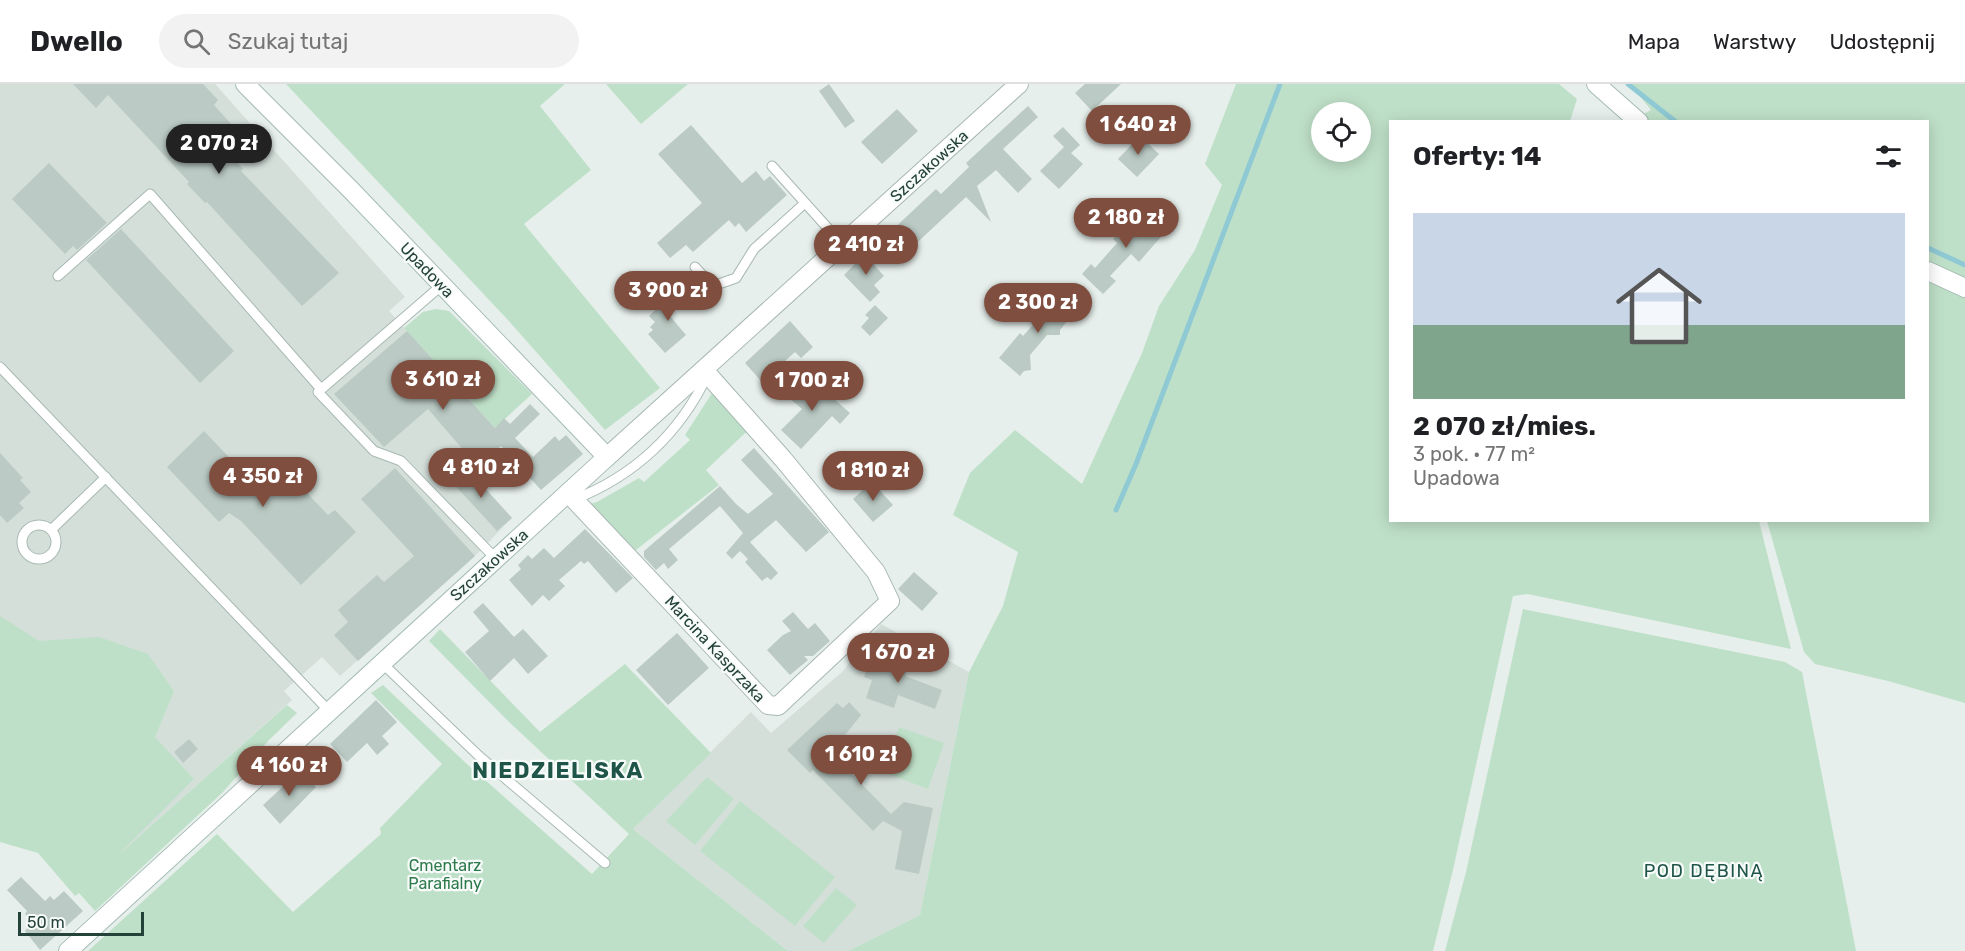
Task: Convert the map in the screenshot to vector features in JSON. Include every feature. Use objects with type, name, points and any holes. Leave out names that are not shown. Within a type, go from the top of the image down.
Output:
[{"type":"street","name":"Upadowa","points":[[245,84],[607,457]]},
{"type":"street","name":"Szczakowska","points":[[68,951],[554,506],[571,496],[607,457],[709,368],[1019,84]]},
{"type":"street","points":[[1596,84],[1637,120]]},
{"type":"street","points":[[1929,271],[1965,288]]},
{"type":"street","name":"Marcina Kasprzaka","points":[[571,496],[768,705],[778,706],[787,698],[890,601],[876,572],[709,368]]},
{"type":"lane","points":[[772,166],[843,245]]},
{"type":"lane","points":[[58,276],[150,194],[321,389]]},
{"type":"lane","points":[[695,267],[707,280],[716,285],[735,278],[754,249],[805,203]]},
{"type":"lane","points":[[442,285],[318,392],[374,452],[400,461],[496,559]]},
{"type":"lane","points":[[0,367],[329,711]]},
{"type":"lane","points":[[571,496],[622,476],[672,432],[686,415],[709,368]]},
{"type":"lane","points":[[51,530],[106,477]]},
{"type":"lane","points":[[382,663],[479,756],[605,863]]},
{"type":"shaded area","points":[[0,84],[215,84],[405,297],[389,311],[458,387],[481,453],[465,467],[512,518],[475,556],[340,676],[322,657],[284,691],[292,700],[77,892],[0,789]]},
{"type":"shaded area","points":[[881,624],[969,672],[920,915],[848,951],[788,951],[633,829],[751,712],[771,733],[842,672]]},
{"type":"green space","points":[[286,84],[565,84],[540,106],[591,170],[524,224],[660,388],[605,430],[508,320]]},
{"type":"green space","points":[[606,84],[688,84],[641,124]]},
{"type":"green space","points":[[1236,84],[1559,84],[1577,99],[1570,120],[1389,120],[1389,522],[1759,522],[1791,649],[1528,594],[1513,596],[1433,951],[848,951],[920,915],[969,672],[1003,606],[1018,552],[953,515],[970,473],[1015,430],[1082,484],[1142,353],[1159,306],[1195,250],[1222,185],[1205,164]]},
{"type":"green space","points":[[1630,84],[1965,84],[1965,703],[1888,681],[1815,664],[1804,652],[1767,522],[1929,522],[1929,120],[1634,120],[1651,110]]},
{"type":"green space","points":[[436,309],[449,311],[532,394],[495,428],[404,328],[423,312]]},
{"type":"green space","points":[[723,376],[758,421],[706,470],[719,485],[627,557],[581,506],[597,502],[639,478],[644,482],[690,440],[685,435]]},
{"type":"green space","points":[[1523,609],[1785,662],[1802,672],[1856,951],[1445,951],[1466,872]]},
{"type":"green space","points":[[0,616],[39,641],[99,637],[148,654],[174,691],[155,737],[194,779],[117,856],[287,705],[297,713],[269,740],[223,792],[95,911],[79,893],[75,896],[38,853],[0,842]]},
{"type":"green space","name":"Cmentarz Parafialny","points":[[440,629],[540,732],[625,664],[711,753],[633,829],[788,951],[88,951],[217,834],[293,912],[381,834],[380,828],[442,764],[371,693],[383,685],[468,765],[592,874],[629,834],[508,721],[429,641]]},
{"type":"green space","points":[[899,727],[944,743],[928,789],[883,772]]},
{"type":"green space","points":[[707,777],[734,799],[695,845],[666,821]]},
{"type":"green space","points":[[740,801],[835,877],[795,926],[700,851]]},
{"type":"green space","points":[[836,888],[857,905],[824,943],[803,926]]},
{"type":"building","points":[[73,84],[203,84],[218,100],[214,105],[241,135],[224,148],[243,169],[241,171],[339,273],[302,306],[207,202],[205,203],[187,184],[189,182],[108,95],[96,108]]},
{"type":"building","points":[[829,84],[855,121],[845,128],[819,91]]},
{"type":"building","points":[[1085,84],[1121,84],[1092,111],[1075,93]]},
{"type":"building","points":[[1028,106],[1038,117],[1003,149],[1032,179],[1018,193],[996,170],[977,186],[991,222],[966,197],[907,252],[889,233],[936,189],[941,194],[969,167],[966,163]]},
{"type":"building","points":[[897,109],[918,131],[882,164],[861,142]]},
{"type":"building","points":[[691,125],[742,183],[756,171],[764,181],[770,176],[787,195],[746,232],[739,223],[735,227],[729,220],[693,252],[686,245],[670,258],[657,243],[702,203],[658,154]]},
{"type":"building","points":[[1063,127],[1080,145],[1071,153],[1083,164],[1059,189],[1040,171],[1064,147],[1053,136]]},
{"type":"building","points":[[1140,136],[1159,154],[1137,177],[1118,159]]},
{"type":"building","points":[[49,163],[107,223],[77,250],[73,246],[65,254],[12,199]]},
{"type":"building","points":[[1141,208],[1166,231],[1139,262],[1131,254],[1110,276],[1116,281],[1103,294],[1082,274],[1091,264],[1095,268],[1117,243],[1113,239]]},
{"type":"building","points":[[121,229],[234,351],[200,383],[86,260]]},
{"type":"building","points":[[869,250],[879,260],[874,265],[884,276],[874,285],[880,292],[870,302],[844,275]]},
{"type":"building","points":[[679,288],[689,300],[669,315],[686,335],[665,353],[648,334],[653,330],[650,327],[655,322],[649,316]]},
{"type":"building","points":[[1062,292],[1078,307],[1060,330],[1060,335],[1047,335],[1030,355],[1031,370],[1024,371],[1020,376],[999,358],[1020,333],[1023,336]]},
{"type":"building","points":[[875,305],[888,318],[870,336],[861,327],[869,318],[865,315]]},
{"type":"building","points":[[790,321],[813,347],[801,358],[795,352],[762,382],[745,363]]},
{"type":"building","points":[[407,331],[495,428],[504,418],[510,424],[530,404],[540,414],[515,438],[533,457],[555,436],[559,441],[566,435],[583,454],[541,490],[501,446],[478,467],[428,409],[384,447],[334,394]]},
{"type":"building","points":[[807,375],[850,413],[840,424],[832,416],[801,449],[781,430],[802,409],[787,396]]},
{"type":"building","points":[[204,431],[263,493],[286,471],[328,515],[335,510],[356,532],[301,585],[241,521],[229,513],[219,522],[167,467]]},
{"type":"building","points":[[754,448],[829,532],[806,552],[776,520],[750,542],[778,573],[771,580],[767,577],[762,581],[745,562],[748,559],[740,551],[732,559],[726,553],[743,533],[720,506],[669,549],[678,560],[668,569],[664,563],[656,570],[644,557],[644,551],[720,486],[748,514],[773,494],[741,460]]},
{"type":"building","points":[[0,453],[23,478],[20,480],[31,492],[19,503],[24,508],[7,523],[0,515]]},
{"type":"building","points":[[465,466],[512,518],[497,531],[450,480]]},
{"type":"building","points":[[395,468],[475,556],[358,661],[334,635],[348,622],[338,610],[377,575],[384,582],[414,556],[361,499]]},
{"type":"building","points":[[872,482],[893,505],[873,522],[853,499]]},
{"type":"building","points":[[585,529],[633,578],[616,593],[588,561],[584,564],[581,561],[559,580],[565,586],[549,601],[543,595],[532,606],[509,580],[521,569],[518,565],[528,555],[532,559],[544,548],[554,558]]},
{"type":"building","points":[[914,572],[938,593],[922,611],[898,589]]},
{"type":"building","points":[[483,603],[514,637],[523,629],[548,656],[528,674],[514,658],[490,681],[465,652],[489,631],[473,612]]},
{"type":"building","points":[[793,612],[808,629],[815,623],[830,641],[813,656],[804,656],[808,660],[790,675],[767,650],[783,635],[791,631],[782,621]]},
{"type":"building","points":[[677,633],[709,668],[668,705],[636,670]]},
{"type":"building","points":[[884,651],[911,661],[905,676],[942,690],[935,709],[898,695],[894,708],[866,698],[872,680],[864,677],[869,665],[877,668]]},
{"type":"building","points":[[376,700],[397,722],[382,736],[389,744],[377,755],[367,743],[347,762],[330,744]]},
{"type":"building","points":[[849,702],[861,715],[831,753],[891,814],[904,802],[933,808],[919,874],[895,869],[902,831],[883,821],[873,831],[813,770],[810,773],[787,750],[837,703],[843,708]]},
{"type":"building","points":[[189,739],[198,749],[183,763],[174,752]]},
{"type":"building","points":[[300,771],[316,787],[280,824],[263,805]]},
{"type":"building","points":[[21,877],[45,901],[50,896],[54,900],[64,891],[83,911],[40,950],[25,931],[33,922],[25,914],[27,911],[7,890]]},
{"type":"waterway","points":[[1116,510],[1136,464],[1280,84]]},
{"type":"waterway","points":[[1628,84],[1673,120]]},
{"type":"waterway","points":[[1929,248],[1965,265]]},
{"type":"district","name":"NIEDZIELISKA","points":[[558,770]]},
{"type":"district","name":"POD DĘBINĄ","points":[[1704,871]]}]
